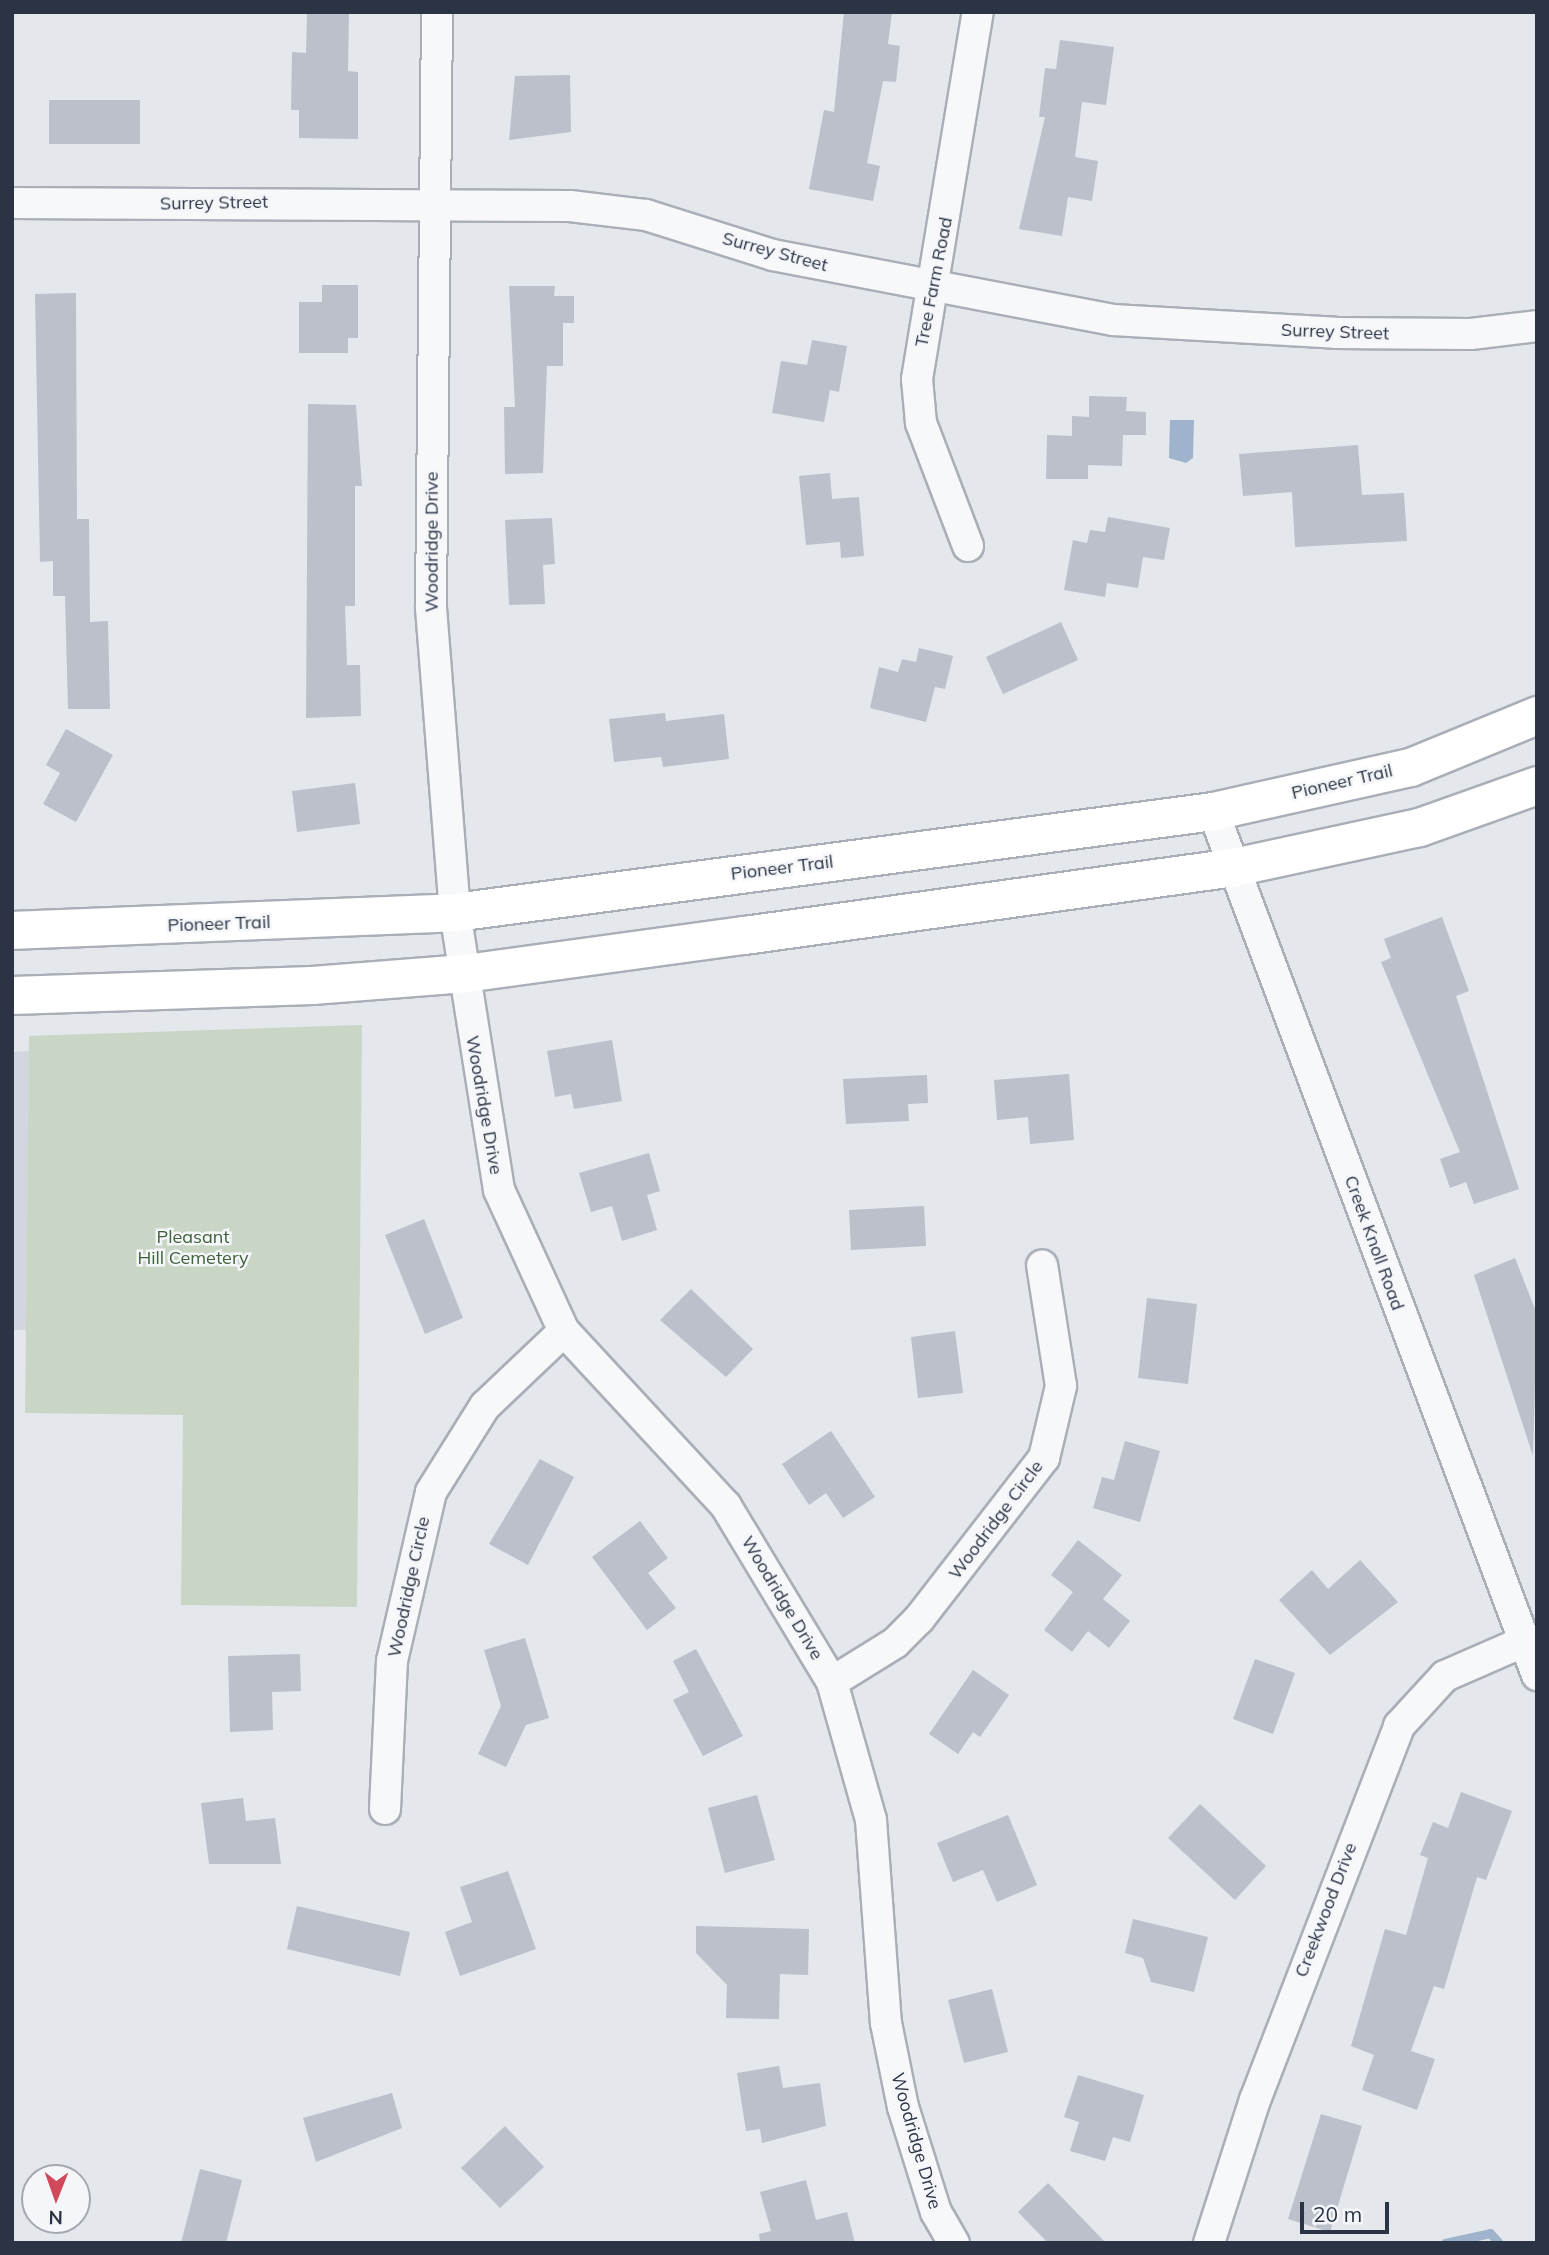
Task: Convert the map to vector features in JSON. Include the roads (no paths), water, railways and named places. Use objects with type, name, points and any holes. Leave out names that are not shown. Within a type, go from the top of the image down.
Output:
[{"type":"main road","name":"Pioneer Trail","points":[[12,930],[454,912],[1213,811],[1410,767],[1537,715]]},
{"type":"main road","points":[[12,995],[312,985],[465,973],[1229,868],[1419,827],[1537,785]]},
{"type":"street","name":"Woodridge Drive","points":[[437,12],[431,608],[454,912],[465,973],[484,1122],[499,1190],[564,1332],[726,1506],[832,1682],[871,1820],[886,2023],[902,2108],[936,2212],[954,2243]]},
{"type":"street","name":"Tree Farm Road","points":[[968,545],[921,423],[917,379],[978,12]]},
{"type":"street","name":"Surrey Street","points":[[12,203],[435,204],[646,215],[773,255],[932,288],[1113,320],[1336,334],[1471,334],[1537,326]]},
{"type":"street","name":"Creek Knoll Road","points":[[1213,811],[1229,868],[1537,1675]]},
{"type":"street","name":"Woodridge Circle","points":[[832,1682],[895,1643],[919,1619],[1044,1458],[1061,1386],[1042,1265]]},
{"type":"street","name":"Woodridge Circle","points":[[385,1809],[393,1661],[431,1492],[485,1406],[564,1332]]},
{"type":"street","name":"Creekwood Drive","points":[[1209,2243],[1255,2100],[1399,1726],[1445,1676],[1523,1642]]},
{"type":"water","points":[[1170,420],[1194,420],[1193,458],[1186,463],[1169,458]]},
{"type":"waterway","points":[[1445,2243],[1490,2233],[1499,2243]]},
{"type":"park label","name":"Pleasant Hill Cemetery","points":[[193,1248]]}]
